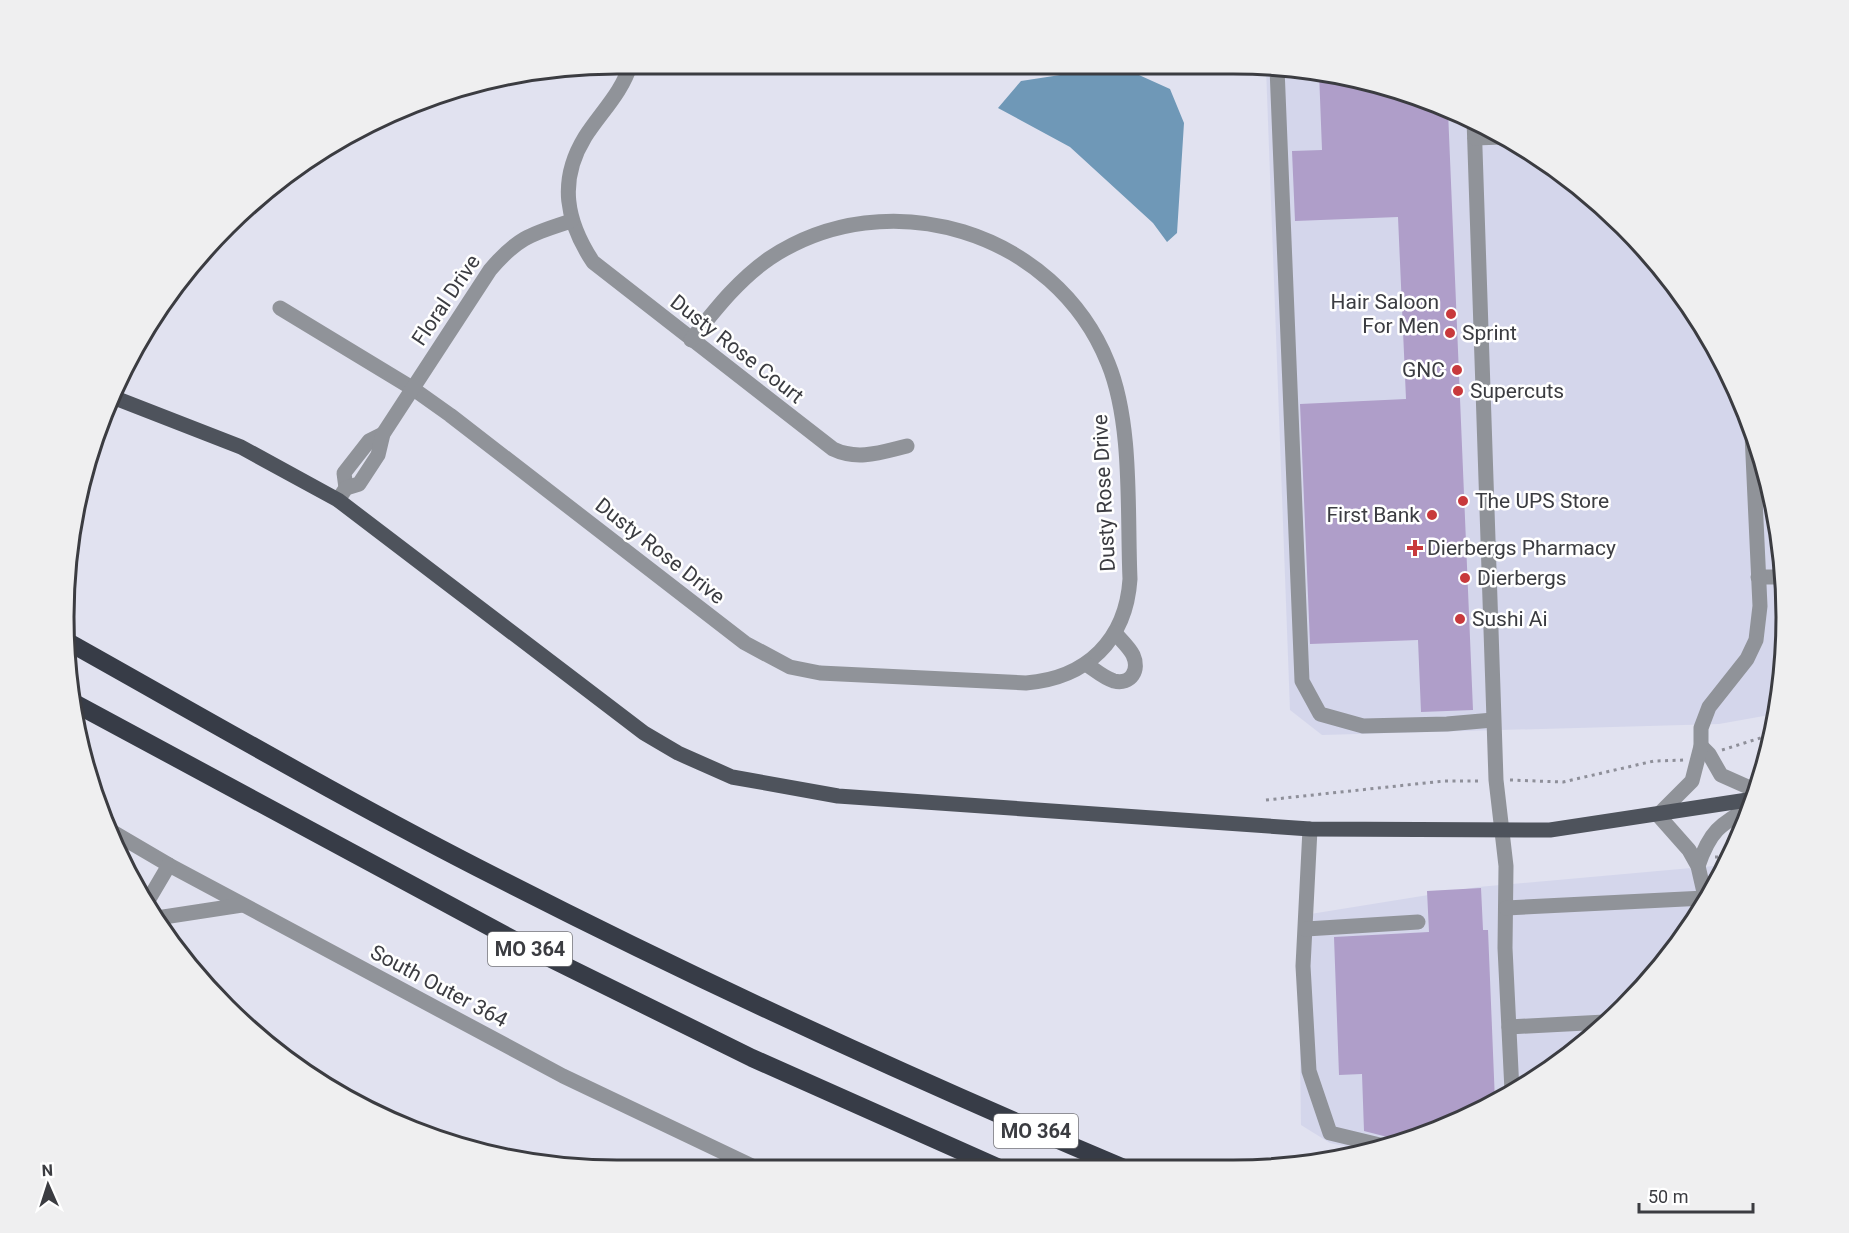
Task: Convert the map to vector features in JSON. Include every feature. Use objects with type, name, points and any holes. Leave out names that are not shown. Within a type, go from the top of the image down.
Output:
[{"type":"highway","name":"MO 364","points":[[75,646],[445,850],[600,930],[822,1036],[1106,1160]]},
{"type":"highway","name":"MO 364","points":[[81,707],[529,948],[773,1068],[981,1160]]},
{"type":"main road","points":[[119,400],[241,447],[342,494],[645,733],[678,753],[732,777],[838,796],[1310,829],[1550,830],[1743,801]]},
{"type":"street","name":"Dusty Rose Court","points":[[626,74],[618,93],[585,138],[573,162],[568,185],[568,208],[572,221],[581,244],[593,262],[833,449],[847,456],[870,455],[907,446]]},
{"type":"street","points":[[1277,76],[1302,681],[1320,714],[1363,726],[1447,724],[1493,720]]},
{"type":"street","points":[[1475,130],[1493,720],[1496,780],[1506,866],[1512,1082]]},
{"type":"street","points":[[1475,138],[1488,138]]},
{"type":"street","name":"Floral Drive","points":[[342,494],[344,473],[369,441],[383,434],[490,270],[509,248],[532,234],[572,221]]},
{"type":"street","name":"Dusty Rose Drive","points":[[280,308],[412,388],[745,643],[790,667],[820,673],[1026,683],[1063,676],[1086,664],[1115,633],[1122,622],[1129,601],[1130,579],[1121,406],[1109,364],[1090,329],[1065,295],[1033,266],[997,244],[931,223],[880,221],[834,228],[791,246],[753,271],[721,302],[691,340]]},
{"type":"street","points":[[1703,888],[1698,866],[1689,850],[1658,815],[1692,781],[1702,752],[1701,728],[1709,707],[1747,658],[1756,640],[1760,616],[1758,578],[1763,500]]},
{"type":"street","points":[[1758,578],[1774,577]]},
{"type":"street","points":[[1086,664],[1116,681],[1126,682],[1132,678],[1135,672],[1134,657],[1115,633]]},
{"type":"street","points":[[1702,752],[1721,775],[1748,787]]},
{"type":"street","points":[[1698,866],[1707,840],[1726,821],[1738,814]]},
{"type":"street","points":[[1310,829],[1303,966],[1309,1071],[1330,1133],[1368,1142]]},
{"type":"street","name":"South Outer 364","points":[[120,836],[169,865],[563,1076],[739,1160]]},
{"type":"street","points":[[151,896],[169,865]]},
{"type":"street","points":[[1506,908],[1695,900]]},
{"type":"street","points":[[164,917],[242,904]]},
{"type":"street","points":[[1306,929],[1418,922]]},
{"type":"street","points":[[1509,1027],[1593,1023]]},
{"type":"path","points":[[1266,800],[1444,781],[1563,782],[1762,737]]},
{"type":"shaded area","points":[[1266,75],[1303,78],[1373,92],[1407,102],[1473,129],[1534,165],[1563,186],[1591,208],[1641,258],[1684,315],[1703,345],[1720,376],[1747,442],[1757,476],[1771,546],[1776,616],[1771,687],[1766,716],[1719,724],[1322,735],[1290,710]]},
{"type":"shaded area","points":[[1715,866],[1684,918],[1641,975],[1591,1025],[1534,1068],[1504,1087],[1473,1104],[1407,1131],[1347,1147],[1330,1143],[1301,1125],[1298,916],[1478,887]]},
{"type":"water","points":[[1067,74],[1137,74],[1170,89],[1184,123],[1177,233],[1167,242],[1153,223],[1070,147],[998,108],[1021,81]]},
{"type":"building","points":[[1319,81],[1373,92],[1407,102],[1448,119],[1473,710],[1421,712],[1418,640],[1310,644],[1300,404],[1406,399],[1398,217],[1295,221],[1292,151],[1322,150]]},
{"type":"building","points":[[1481,888],[1483,930],[1488,930],[1495,1092],[1440,1118],[1387,1137],[1364,1131],[1362,1074],[1339,1075],[1334,937],[1429,932],[1427,891]]},
{"type":"place","name":"Hair Saloon For Men","points":[[1451,314]]},
{"type":"place","name":"Sprint","points":[[1450,333]]},
{"type":"place","name":"GNC","points":[[1457,370]]},
{"type":"place","name":"Supercuts","points":[[1458,391]]},
{"type":"place","name":"The UPS Store","points":[[1463,501]]},
{"type":"place","name":"First Bank","points":[[1432,515]]},
{"type":"place","name":"Dierbergs Pharmacy","points":[[1415,548]]},
{"type":"place","name":"Dierbergs","points":[[1465,578]]},
{"type":"place","name":"Sushi Ai","points":[[1460,619]]}]
